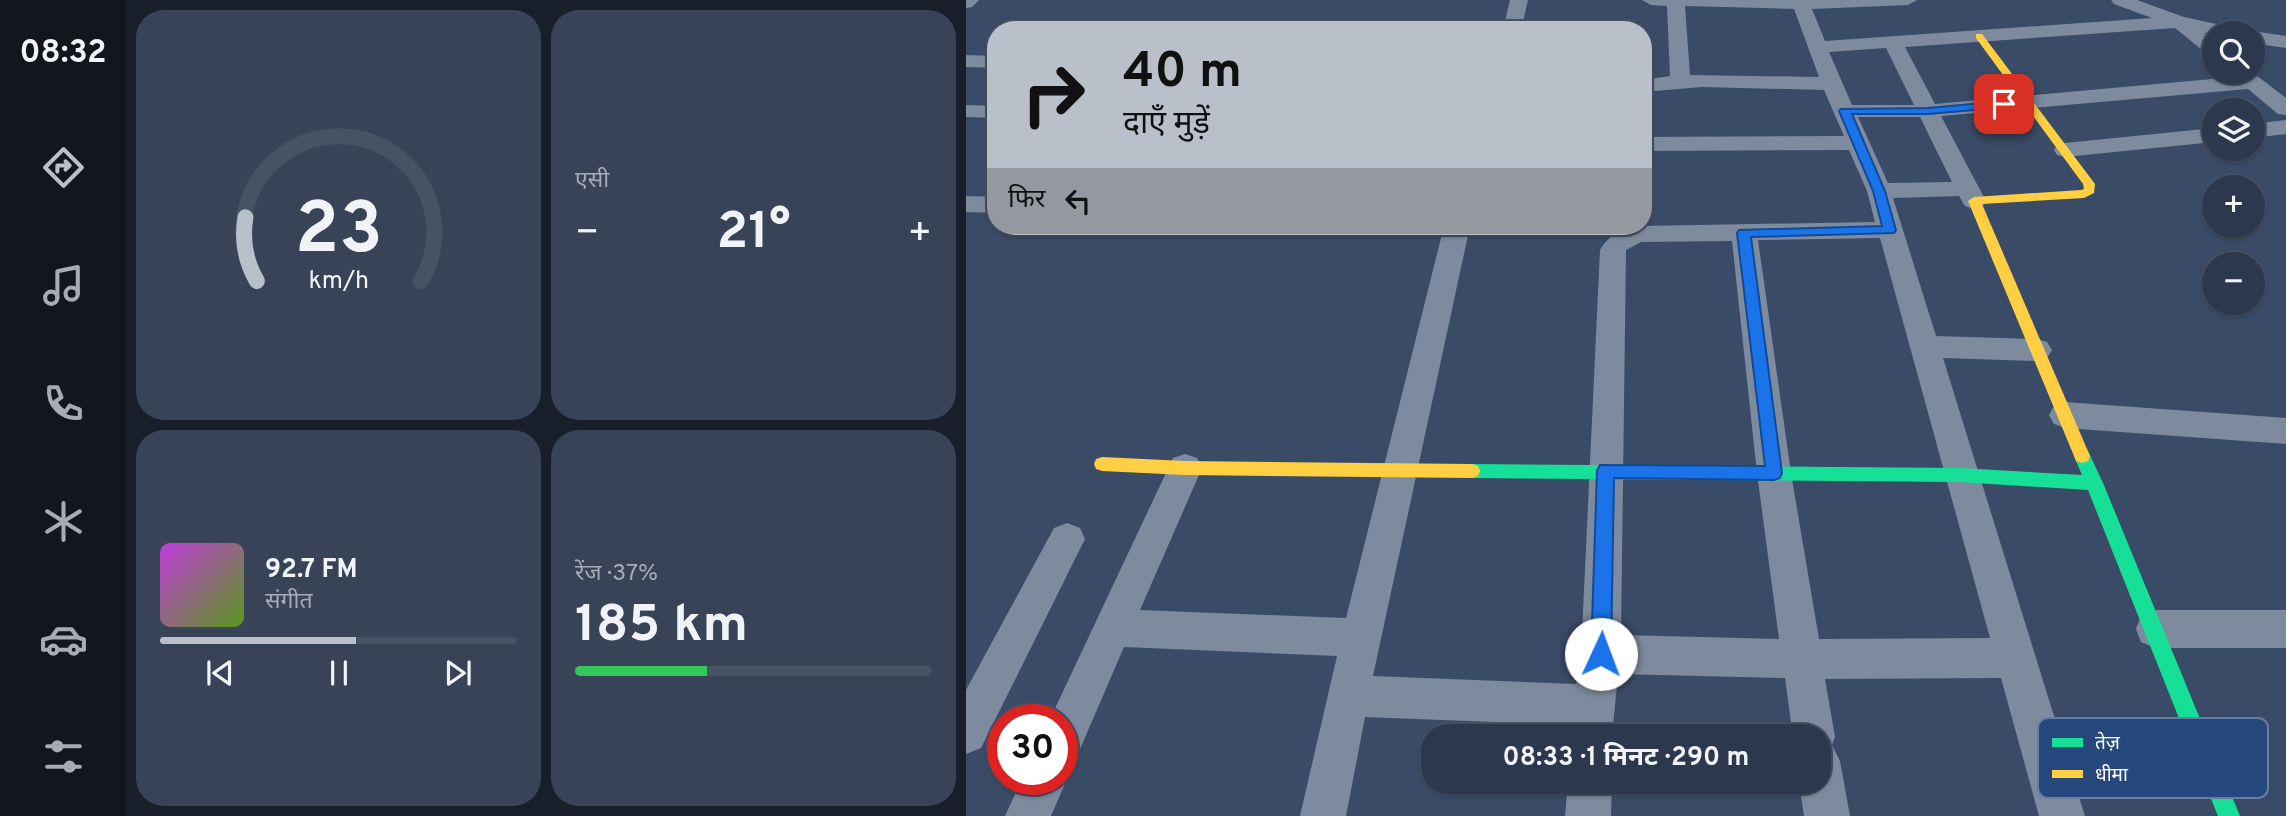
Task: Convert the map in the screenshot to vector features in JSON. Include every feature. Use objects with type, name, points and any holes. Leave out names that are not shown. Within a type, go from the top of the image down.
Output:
[{"type":"street","points":[[1514,21],[1519,0]]},
{"type":"street","points":[[1651,0],[1801,4],[1908,0]]},
{"type":"street","points":[[2120,0],[2179,22],[2202,27]]},
{"type":"street","points":[[1676,1],[1680,82]]},
{"type":"street","points":[[1801,4],[1879,191],[2038,734]]},
{"type":"street","points":[[1818,47],[2179,22],[2202,40]]},
{"type":"street","points":[[1879,191],[1970,195],[2084,194],[2090,190],[2089,184],[2065,150],[1979,36]]},
{"type":"street","points":[[2265,39],[2286,42]]},
{"type":"street","points":[[1893,43],[1970,195],[2094,483],[2190,718]]},
{"type":"street","points":[[966,61],[987,62]]},
{"type":"street","points":[[1652,83],[1680,82],[1838,97],[1928,111],[2202,82]]},
{"type":"street","points":[[2254,84],[2286,110]]},
{"type":"street","points":[[966,111],[987,112]]},
{"type":"street","points":[[2265,129],[2286,127]]},
{"type":"street","points":[[2065,150],[2202,136]]},
{"type":"street","points":[[1652,144],[1857,143]]},
{"type":"street","points":[[966,204],[987,205]]},
{"type":"street","points":[[1652,230],[1744,233],[1889,230]]},
{"type":"street","points":[[1744,233],[1774,473],[1812,724]]},
{"type":"street","points":[[1323,816],[1351,696],[1361,638],[1455,235]]},
{"type":"street","points":[[1351,696],[1592,721],[1601,654],[1613,250],[1621,240],[1631,235]]},
{"type":"street","points":[[1923,348],[2037,350]]},
{"type":"street","points":[[2065,415],[2286,431]]},
{"type":"street","points":[[1102,464],[1185,468],[1961,475],[2094,483]]},
{"type":"street","points":[[1078,706],[1185,468]]},
{"type":"street","points":[[966,733],[1067,539]]},
{"type":"street","points":[[1113,628],[1361,638]]},
{"type":"street","points":[[2155,629],[2286,629]]},
{"type":"street","points":[[1601,654],[1802,659],[2016,658]]},
{"type":"street","points":[[1588,816],[1589,794]]},
{"type":"street","points":[[1823,794],[1827,816]]},
{"type":"street","points":[[1028,816],[1038,795]]},
{"type":"street","points":[[2057,798],[2062,816]]},
{"type":"street","points":[[2222,798],[2229,816]]},
{"type":"traffic: fast","points":[[2082,456],[2190,718]]},
{"type":"traffic: fast","points":[[1472,471],[1960,475],[2094,483]]},
{"type":"traffic: fast","points":[[2222,798],[2229,816]]},
{"type":"traffic: slow","points":[[1979,36],[2089,184],[2090,190],[2084,194],[1974,201],[2082,456]]},
{"type":"traffic: slow","points":[[1102,464],[1185,468],[1472,471]]},
{"type":"route","points":[[1601,654],[1606,470],[1774,473],[1744,233],[1889,230],[1879,191],[1845,111],[1928,111],[2004,104]]}]
